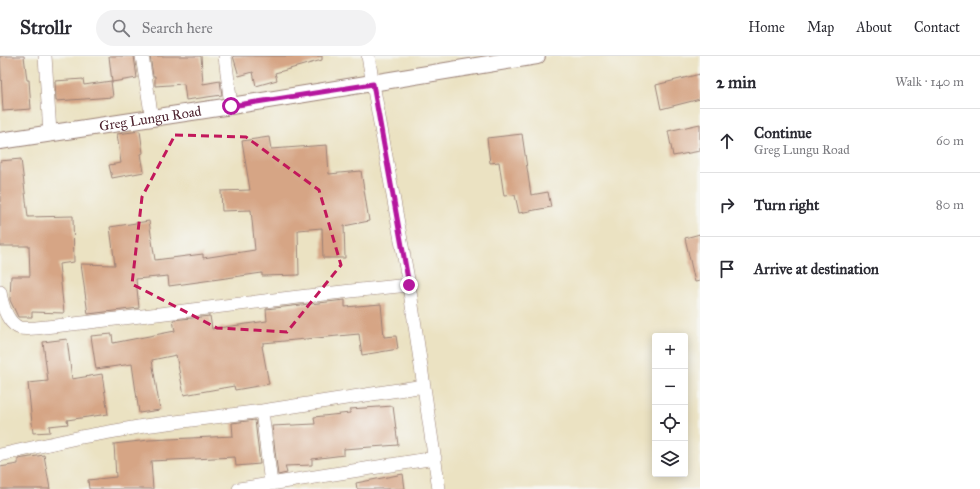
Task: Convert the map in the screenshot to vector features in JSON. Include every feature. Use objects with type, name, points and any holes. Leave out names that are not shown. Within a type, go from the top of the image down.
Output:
[{"type":"street","points":[[45,56],[50,133]]},
{"type":"street","points":[[142,56],[152,119]]},
{"type":"street","points":[[224,56],[231,106]]},
{"type":"street","points":[[368,56],[409,285],[439,489]]},
{"type":"street","name":"Greg Lungu Road","points":[[0,142],[50,133],[152,119],[373,84],[537,56]]},
{"type":"street","points":[[0,292],[2,302],[12,322],[20,328],[36,328],[149,316],[302,295],[409,285]]},
{"type":"street","points":[[0,455],[81,437],[144,426],[262,411],[424,386]]},
{"type":"street","points":[[262,411],[271,484]]},
{"type":"street","points":[[239,489],[435,458]]},
{"type":"highlighted area","points":[[175,135],[246,137],[319,190],[341,265],[287,332],[217,328],[132,284],[142,197]]},
{"type":"building","points":[[0,56],[24,56],[27,80],[29,80],[31,109],[3,111]]},
{"type":"building","points":[[109,56],[134,56],[137,78],[112,82]]},
{"type":"building","points":[[150,56],[201,56],[203,84],[220,81],[222,95],[186,100],[184,84],[155,86],[155,76],[153,76]]},
{"type":"building","points":[[233,56],[322,56],[322,60],[275,73],[277,80],[256,86],[253,72],[239,76]]},
{"type":"building","points":[[700,74],[700,99],[661,109],[656,85]]},
{"type":"building","points":[[83,79],[84,85],[111,81],[113,97],[56,101],[55,81]]},
{"type":"building","points":[[700,124],[700,151],[673,156],[668,131]]},
{"type":"building","points":[[140,131],[143,153],[141,154],[144,172],[112,178],[109,165],[121,163],[117,134]]},
{"type":"building","points":[[522,134],[531,195],[548,192],[551,207],[519,213],[515,195],[504,196],[499,162],[490,163],[487,138]]},
{"type":"building","points":[[269,137],[271,149],[327,145],[329,174],[361,171],[369,221],[344,226],[345,258],[323,258],[322,228],[298,230],[299,275],[262,276],[262,273],[169,286],[168,276],[136,279],[139,308],[88,314],[81,264],[115,265],[110,227],[149,221],[155,260],[203,254],[203,258],[255,250],[251,210],[222,211],[221,191],[250,190],[242,141]]},
{"type":"building","points":[[21,159],[28,217],[73,216],[74,262],[59,264],[64,313],[32,312],[32,317],[18,317],[10,300],[11,276],[30,276],[29,246],[0,246],[0,161]]},
{"type":"building","points":[[700,234],[700,281],[695,282],[685,238]]},
{"type":"building","points":[[345,300],[345,307],[381,304],[384,337],[396,336],[398,349],[362,355],[359,334],[263,343],[262,346],[269,384],[235,390],[234,386],[184,395],[176,355],[152,360],[160,410],[139,413],[132,364],[96,369],[91,336],[112,334],[113,343],[175,331],[173,320],[210,316],[212,329],[267,321],[266,309]]},
{"type":"building","points":[[67,339],[72,379],[102,374],[108,414],[67,420],[68,424],[49,426],[50,432],[33,433],[28,383],[48,381],[43,342]]},
{"type":"building","points":[[393,406],[398,445],[344,449],[344,455],[312,459],[312,465],[285,466],[287,473],[278,475],[272,426],[315,424],[314,417],[350,413],[350,409]]},
{"type":"building","points":[[255,420],[260,464],[236,466],[235,457],[151,461],[153,489],[89,489],[88,480],[116,477],[114,444],[149,440],[233,436],[232,423]]},
{"type":"building","points":[[44,455],[50,489],[0,489],[0,467],[18,464],[18,459]]},
{"type":"building","points":[[403,474],[405,489],[357,489],[356,483]]},
{"type":"route","points":[[231,106],[373,84],[409,285]]}]
